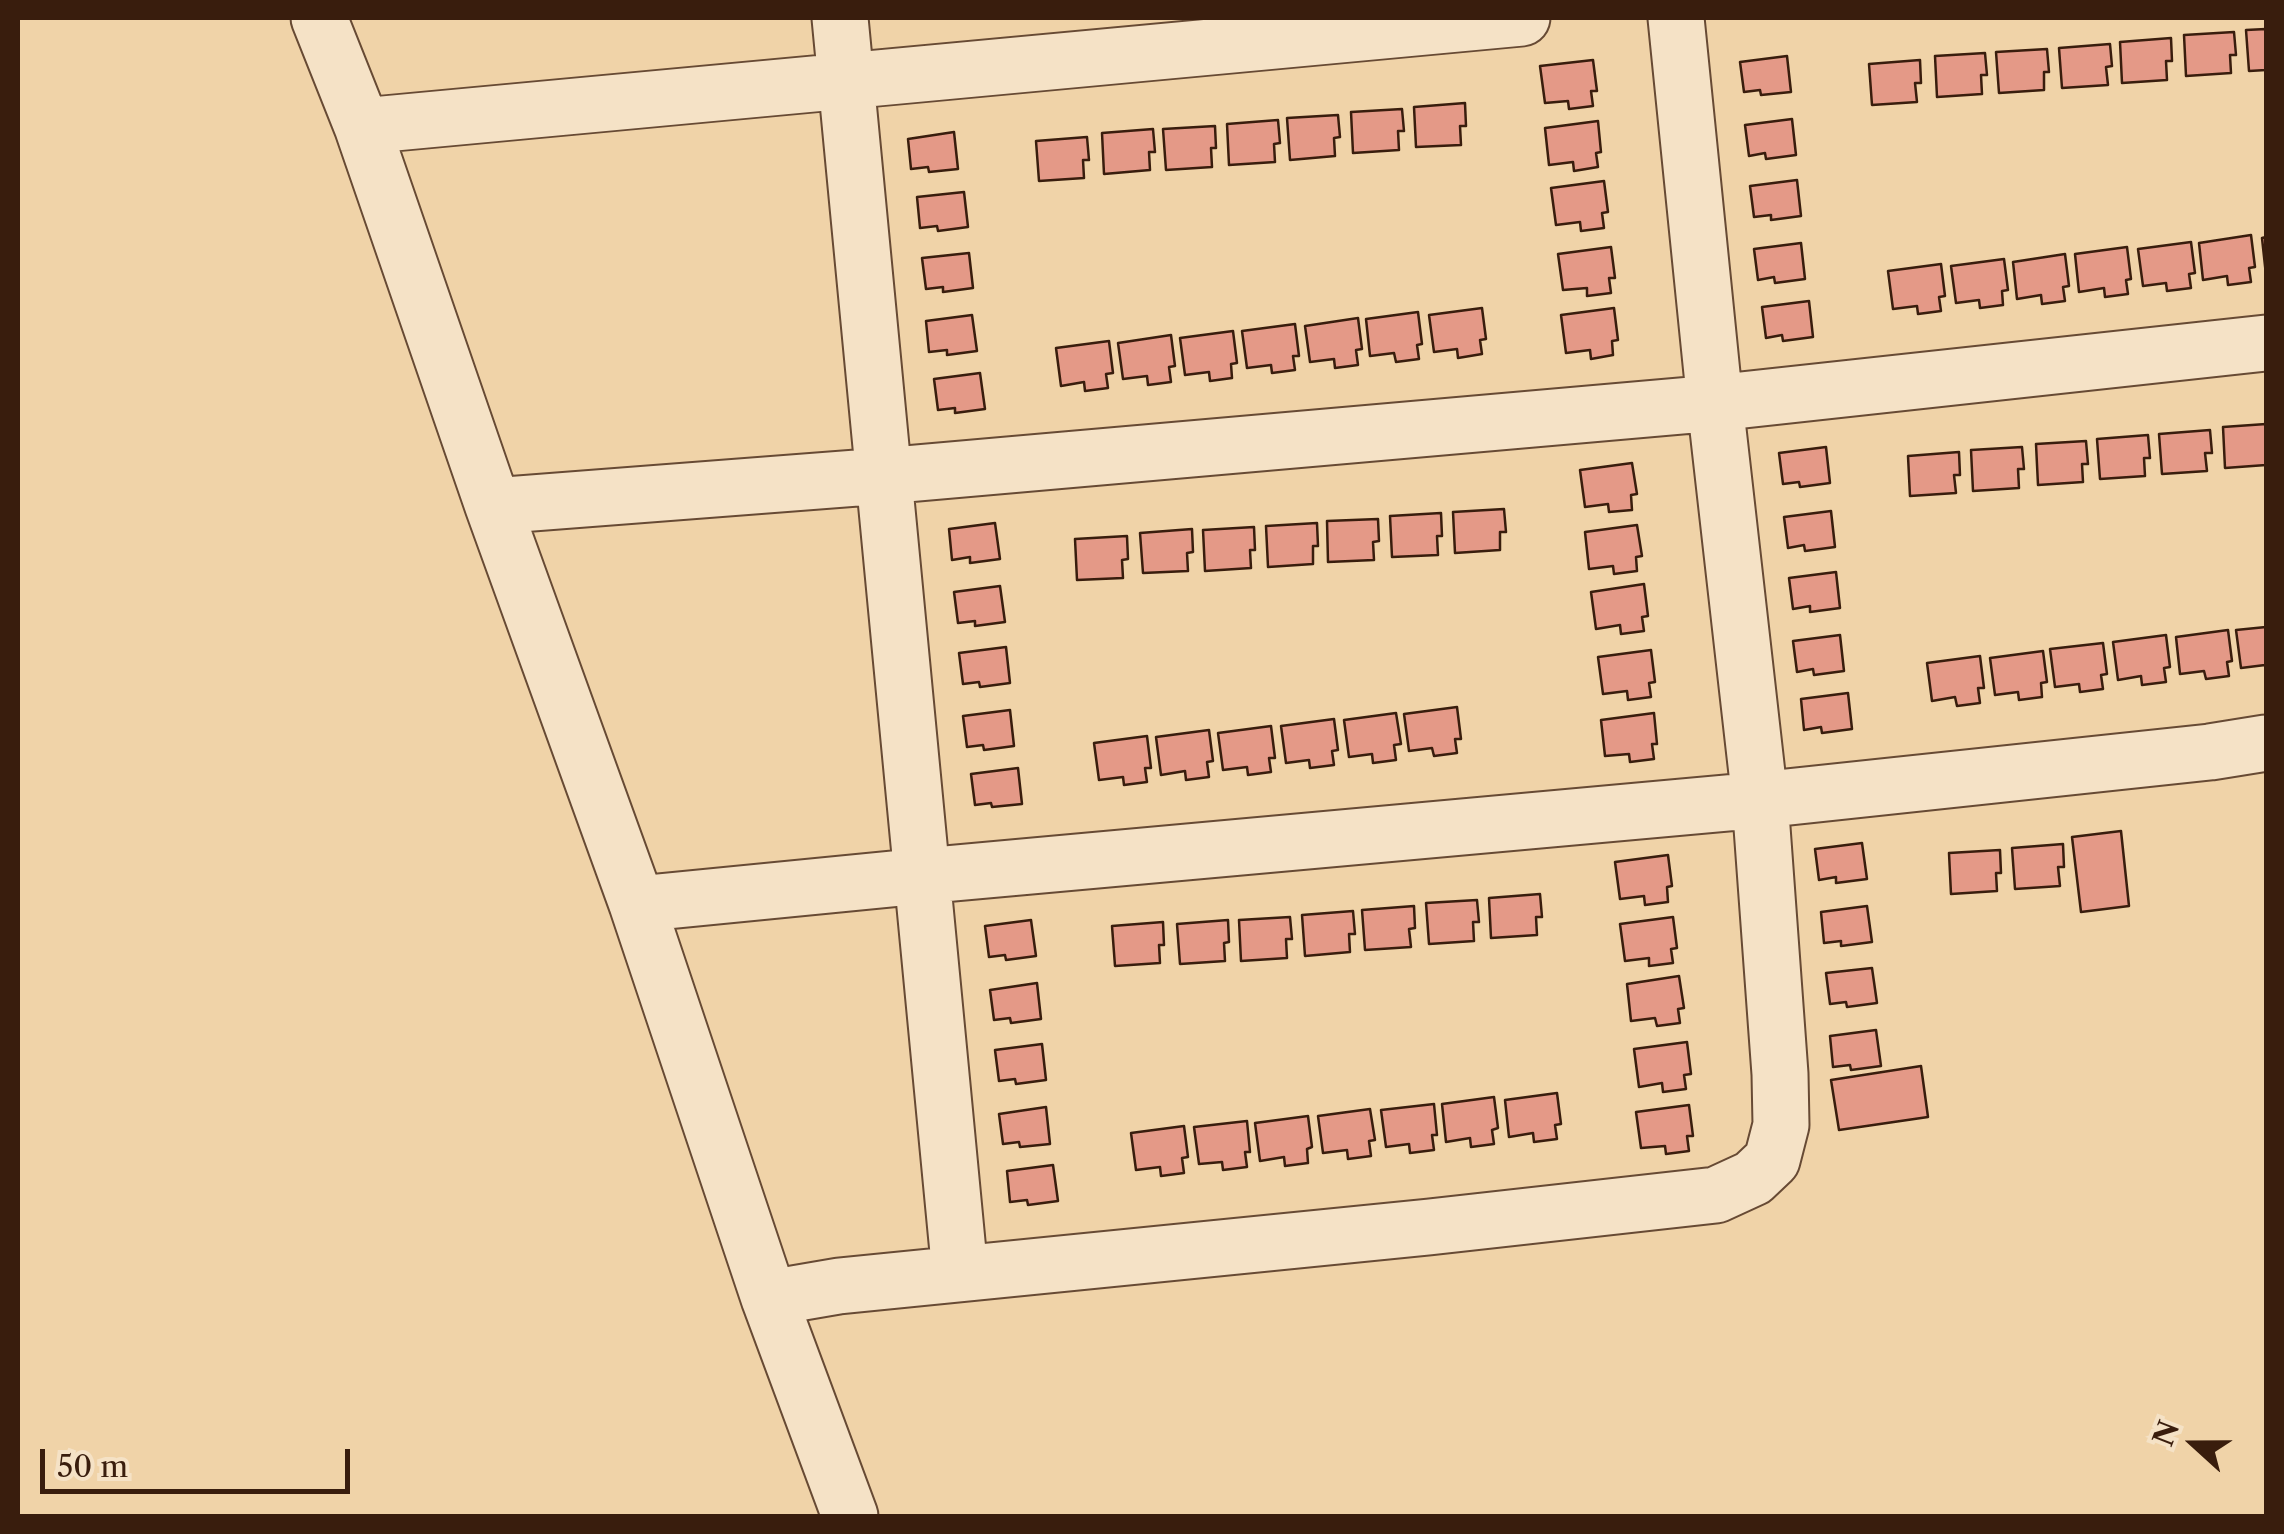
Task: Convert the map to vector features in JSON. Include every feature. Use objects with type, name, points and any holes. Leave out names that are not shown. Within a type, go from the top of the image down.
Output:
[{"type":"street","points":[[319,18],[362,126],[493,506],[637,904],[769,1298],[850,1516]]},
{"type":"street","points":[[840,18],[960,1273]]},
{"type":"street","points":[[362,126],[1522,18]]},
{"type":"street","points":[[769,1298],[839,1286],[1716,1196],[1753,1178],[1772,1160],[1781,1125],[1780,1074],[1760,800],[1714,403],[1676,18]]},
{"type":"street","points":[[493,506],[1714,403],[2266,343]]},
{"type":"street","points":[[637,904],[1760,800],[2190,754],[2266,742]]},
{"type":"building","points":[[2266,29],[2266,70],[2249,71],[2246,30]]},
{"type":"building","points":[[2234,32],[2236,55],[2230,55],[2231,73],[2186,76],[2184,35]]},
{"type":"building","points":[[2171,38],[2172,61],[2166,61],[2167,80],[2122,83],[2120,42]]},
{"type":"building","points":[[2110,44],[2112,66],[2106,67],[2108,85],[2062,88],[2059,48]]},
{"type":"building","points":[[2047,49],[2049,72],[2044,72],[2044,90],[1999,93],[1996,52]]},
{"type":"building","points":[[1985,53],[1987,75],[1981,75],[1982,94],[1937,97],[1935,56]]},
{"type":"building","points":[[1787,56],[1791,92],[1744,92],[1740,62]]},
{"type":"building","points":[[1593,60],[1597,91],[1591,91],[1593,106],[1569,109],[1568,101],[1545,103],[1540,66]]},
{"type":"building","points":[[1920,60],[1921,83],[1915,83],[1917,102],[1872,105],[1869,64]]},
{"type":"building","points":[[1465,103],[1466,126],[1460,126],[1461,145],[1416,147],[1414,107]]},
{"type":"building","points":[[1402,109],[1404,131],[1398,131],[1399,150],[1353,153],[1351,112]]},
{"type":"building","points":[[1338,115],[1340,137],[1334,138],[1335,156],[1290,160],[1287,118]]},
{"type":"building","points":[[1792,119],[1796,155],[1766,159],[1765,153],[1749,156],[1745,125]]},
{"type":"building","points":[[1278,120],[1280,143],[1274,144],[1275,162],[1229,165],[1227,124]]},
{"type":"building","points":[[1598,121],[1598,167],[1574,171],[1573,162],[1549,165],[1545,128]]},
{"type":"building","points":[[1215,126],[1212,167],[1166,170],[1163,129]]},
{"type":"building","points":[[1153,129],[1155,152],[1149,152],[1150,170],[1104,174],[1102,133]]},
{"type":"building","points":[[954,132],[958,169],[911,169],[908,139]]},
{"type":"building","points":[[1087,137],[1089,160],[1083,160],[1084,178],[1039,181],[1036,141]]},
{"type":"building","points":[[1797,180],[1801,216],[1771,220],[1771,215],[1754,217],[1750,186]]},
{"type":"building","points":[[1604,181],[1608,212],[1602,213],[1604,228],[1581,231],[1580,222],[1556,225],[1551,188]]},
{"type":"building","points":[[964,192],[968,227],[938,231],[937,226],[920,228],[917,197]]},
{"type":"building","points":[[2251,235],[2255,267],[2249,268],[2251,282],[2228,285],[2227,276],[2203,280],[2199,243]]},
{"type":"building","points":[[2266,237],[2266,275],[2262,238]]},
{"type":"building","points":[[2191,242],[2195,273],[2189,274],[2191,288],[2167,291],[2166,283],[2143,286],[2138,249]]},
{"type":"building","points":[[1801,243],[1805,279],[1775,283],[1774,277],[1758,280],[1754,249]]},
{"type":"building","points":[[1611,247],[1615,278],[1609,278],[1611,293],[1587,296],[1587,288],[1563,290],[1558,254]]},
{"type":"building","points":[[2127,247],[2131,279],[2126,280],[2128,294],[2105,297],[2104,288],[2079,292],[2075,254]]},
{"type":"building","points":[[969,253],[973,288],[943,292],[943,287],[926,289],[922,258]]},
{"type":"building","points":[[2065,254],[2069,286],[2063,287],[2065,301],[2042,304],[2041,295],[2017,299],[2013,262]]},
{"type":"building","points":[[2004,259],[2008,290],[2002,291],[2003,305],[1980,308],[1979,300],[1956,303],[1951,266]]},
{"type":"building","points":[[1941,264],[1945,296],[1939,297],[1941,311],[1918,314],[1917,306],[1893,309],[1888,271]]},
{"type":"building","points":[[1809,301],[1813,337],[1783,341],[1782,335],[1766,338],[1762,307]]},
{"type":"building","points":[[1482,308],[1486,339],[1480,340],[1482,354],[1458,358],[1457,349],[1434,352],[1429,315]]},
{"type":"building","points":[[1614,308],[1618,340],[1612,341],[1613,355],[1591,359],[1590,350],[1566,353],[1561,315]]},
{"type":"building","points":[[1418,312],[1422,344],[1417,345],[1419,359],[1396,362],[1394,353],[1370,356],[1366,319]]},
{"type":"building","points":[[972,315],[977,351],[947,355],[947,350],[929,352],[926,321]]},
{"type":"building","points":[[1358,318],[1362,349],[1356,350],[1358,365],[1335,368],[1334,359],[1310,362],[1305,326]]},
{"type":"building","points":[[1295,324],[1299,356],[1293,356],[1295,370],[1272,373],[1271,365],[1247,368],[1242,331]]},
{"type":"building","points":[[1233,331],[1237,363],[1231,364],[1232,378],[1210,381],[1209,372],[1185,375],[1180,338]]},
{"type":"building","points":[[1171,335],[1175,366],[1169,367],[1171,382],[1148,385],[1147,376],[1123,379],[1118,343]]},
{"type":"building","points":[[1109,341],[1113,373],[1106,374],[1108,388],[1085,391],[1084,382],[1061,386],[1056,348]]},
{"type":"building","points":[[980,373],[985,409],[955,413],[955,408],[938,410],[934,379]]},
{"type":"building","points":[[2266,424],[2266,465],[2225,468],[2223,427]]},
{"type":"building","points":[[2210,430],[2212,453],[2205,453],[2207,471],[2162,474],[2159,434]]},
{"type":"building","points":[[2148,435],[2150,458],[2144,458],[2145,476],[2100,479],[2097,439]]},
{"type":"building","points":[[2086,441],[2088,464],[2082,464],[2083,482],[2038,485],[2036,444]]},
{"type":"building","points":[[1826,447],[1830,483],[1800,487],[1799,482],[1783,484],[1779,453]]},
{"type":"building","points":[[2022,447],[2024,469],[2018,469],[2019,488],[1973,491],[1971,450]]},
{"type":"building","points":[[1959,452],[1960,475],[1954,475],[1956,493],[1910,496],[1908,456]]},
{"type":"building","points":[[1632,463],[1637,494],[1631,495],[1632,510],[1609,512],[1608,504],[1585,507],[1580,470]]},
{"type":"building","points":[[1504,509],[1506,532],[1500,532],[1500,550],[1455,553],[1453,512]]},
{"type":"building","points":[[1831,511],[1835,547],[1805,551],[1804,545],[1788,548],[1784,517]]},
{"type":"building","points":[[1441,513],[1438,555],[1392,557],[1390,516]]},
{"type":"building","points":[[1378,519],[1379,541],[1373,542],[1374,560],[1328,562],[1327,521]]},
{"type":"building","points":[[995,523],[1000,559],[970,563],[970,557],[952,560],[949,529]]},
{"type":"building","points":[[1317,523],[1318,546],[1313,546],[1313,564],[1268,567],[1266,526]]},
{"type":"building","points":[[1637,525],[1642,556],[1636,557],[1637,571],[1614,574],[1613,566],[1589,569],[1585,532]]},
{"type":"building","points":[[1254,527],[1251,568],[1205,571],[1203,530]]},
{"type":"building","points":[[1192,529],[1193,552],[1187,553],[1188,571],[1143,573],[1140,533]]},
{"type":"building","points":[[1127,536],[1128,559],[1122,560],[1123,578],[1077,580],[1075,539]]},
{"type":"building","points":[[1836,572],[1840,608],[1810,612],[1810,606],[1793,609],[1789,578]]},
{"type":"building","points":[[1644,584],[1648,616],[1642,617],[1644,631],[1621,634],[1620,625],[1596,629],[1591,592]]},
{"type":"building","points":[[1000,586],[1005,622],[975,626],[975,621],[958,623],[954,592]]},
{"type":"building","points":[[2266,627],[2266,673],[2265,665],[2241,668],[2236,630]]},
{"type":"building","points":[[2228,630],[2232,661],[2227,662],[2229,676],[2206,679],[2204,671],[2180,674],[2176,637]]},
{"type":"building","points":[[1840,635],[1844,671],[1814,675],[1813,669],[1797,672],[1793,641]]},
{"type":"building","points":[[2166,635],[2170,667],[2164,668],[2166,682],[2142,685],[2141,676],[2118,680],[2113,642]]},
{"type":"building","points":[[2103,643],[2107,674],[2101,675],[2103,689],[2080,692],[2079,684],[2055,687],[2050,649]]},
{"type":"building","points":[[1006,647],[1010,683],[980,687],[979,682],[963,684],[959,653]]},
{"type":"building","points":[[1651,650],[1655,682],[1649,683],[1651,697],[1628,700],[1627,691],[1603,694],[1598,657]]},
{"type":"building","points":[[2043,651],[2047,682],[2041,683],[2042,697],[2019,700],[2018,692],[1995,695],[1990,658]]},
{"type":"building","points":[[1980,656],[1984,688],[1978,688],[1980,703],[1957,706],[1955,697],[1932,701],[1927,663]]},
{"type":"building","points":[[1848,693],[1852,729],[1822,733],[1821,727],[1804,730],[1801,699]]},
{"type":"building","points":[[1457,707],[1461,739],[1455,739],[1457,753],[1434,756],[1432,748],[1409,751],[1404,714]]},
{"type":"building","points":[[1010,710],[1014,746],[984,750],[983,745],[967,747],[963,716]]},
{"type":"building","points":[[1396,713],[1401,744],[1394,745],[1396,760],[1373,763],[1372,754],[1349,757],[1344,720]]},
{"type":"building","points":[[1654,713],[1654,759],[1630,762],[1629,754],[1605,756],[1601,720]]},
{"type":"building","points":[[1334,719],[1338,750],[1332,751],[1334,765],[1310,768],[1309,760],[1286,763],[1281,726]]},
{"type":"building","points":[[1271,726],[1275,758],[1269,758],[1271,772],[1248,775],[1247,767],[1223,770],[1218,733]]},
{"type":"building","points":[[1209,730],[1213,761],[1207,762],[1209,777],[1186,780],[1185,771],[1161,775],[1156,737]]},
{"type":"building","points":[[1147,736],[1151,768],[1145,768],[1147,782],[1124,785],[1123,777],[1099,780],[1094,743]]},
{"type":"building","points":[[1018,768],[1022,804],[975,805],[971,774]]},
{"type":"building","points":[[2121,831],[2129,906],[2081,912],[2072,837]]},
{"type":"building","points":[[1862,843],[1867,879],[1836,883],[1836,877],[1819,880],[1815,849]]},
{"type":"building","points":[[2063,844],[2064,867],[2058,867],[2060,886],[2015,889],[2012,848]]},
{"type":"building","points":[[2000,850],[1997,891],[1951,894],[1949,853]]},
{"type":"building","points":[[1668,855],[1672,886],[1667,887],[1668,902],[1645,905],[1644,896],[1620,899],[1615,862]]},
{"type":"building","points":[[1540,894],[1542,917],[1536,917],[1537,935],[1491,938],[1489,898]]},
{"type":"building","points":[[1477,900],[1479,922],[1473,922],[1474,941],[1429,944],[1426,903]]},
{"type":"building","points":[[1414,906],[1415,928],[1409,929],[1411,947],[1365,950],[1362,910]]},
{"type":"building","points":[[1867,906],[1872,942],[1841,946],[1841,941],[1824,943],[1821,912]]},
{"type":"building","points":[[1353,911],[1355,934],[1349,934],[1350,952],[1305,956],[1302,915]]},
{"type":"building","points":[[1290,917],[1292,939],[1286,939],[1287,958],[1241,961],[1239,920]]},
{"type":"building","points":[[1673,917],[1677,948],[1671,949],[1673,963],[1649,966],[1649,958],[1625,961],[1620,924]]},
{"type":"building","points":[[1031,920],[1036,956],[1006,960],[1005,955],[989,957],[985,926]]},
{"type":"building","points":[[1228,920],[1225,961],[1180,964],[1177,924]]},
{"type":"building","points":[[1163,922],[1160,963],[1115,966],[1112,926]]},
{"type":"building","points":[[1872,968],[1877,1003],[1847,1007],[1846,1002],[1830,1004],[1826,973]]},
{"type":"building","points":[[1679,976],[1684,1008],[1678,1009],[1680,1023],[1657,1026],[1655,1018],[1631,1021],[1627,984]]},
{"type":"building","points":[[1037,983],[1041,1019],[1011,1023],[1010,1018],[994,1020],[990,990]]},
{"type":"building","points":[[1876,1030],[1881,1066],[1851,1070],[1850,1065],[1833,1067],[1830,1036]]},
{"type":"building","points":[[1687,1042],[1691,1074],[1684,1075],[1686,1089],[1663,1092],[1662,1083],[1639,1087],[1634,1049]]},
{"type":"building","points":[[1042,1044],[1046,1080],[1016,1084],[1015,1079],[999,1081],[995,1050]]},
{"type":"building","points":[[1921,1066],[1928,1117],[1839,1130],[1831,1080]]},
{"type":"building","points":[[1557,1093],[1561,1124],[1555,1125],[1557,1139],[1534,1142],[1533,1133],[1509,1137],[1505,1100]]},
{"type":"building","points":[[1494,1097],[1498,1128],[1492,1130],[1494,1144],[1471,1147],[1470,1138],[1446,1142],[1442,1104]]},
{"type":"building","points":[[1434,1104],[1434,1150],[1410,1153],[1409,1144],[1386,1147],[1381,1110]]},
{"type":"building","points":[[1689,1105],[1693,1136],[1687,1136],[1689,1151],[1666,1154],[1665,1146],[1641,1148],[1636,1112]]},
{"type":"building","points":[[1046,1107],[1050,1144],[1003,1144],[999,1114]]},
{"type":"building","points":[[1370,1109],[1375,1140],[1369,1141],[1371,1156],[1348,1159],[1347,1150],[1323,1153],[1318,1116]]},
{"type":"building","points":[[1308,1116],[1312,1147],[1307,1149],[1308,1163],[1285,1166],[1284,1157],[1260,1161],[1255,1123]]},
{"type":"building","points":[[1247,1121],[1247,1167],[1223,1170],[1222,1162],[1199,1164],[1194,1127]]},
{"type":"building","points":[[1184,1126],[1188,1157],[1182,1158],[1184,1173],[1161,1176],[1160,1167],[1136,1170],[1131,1133]]},
{"type":"building","points":[[1053,1165],[1058,1201],[1028,1205],[1027,1200],[1010,1202],[1007,1171]]}]
